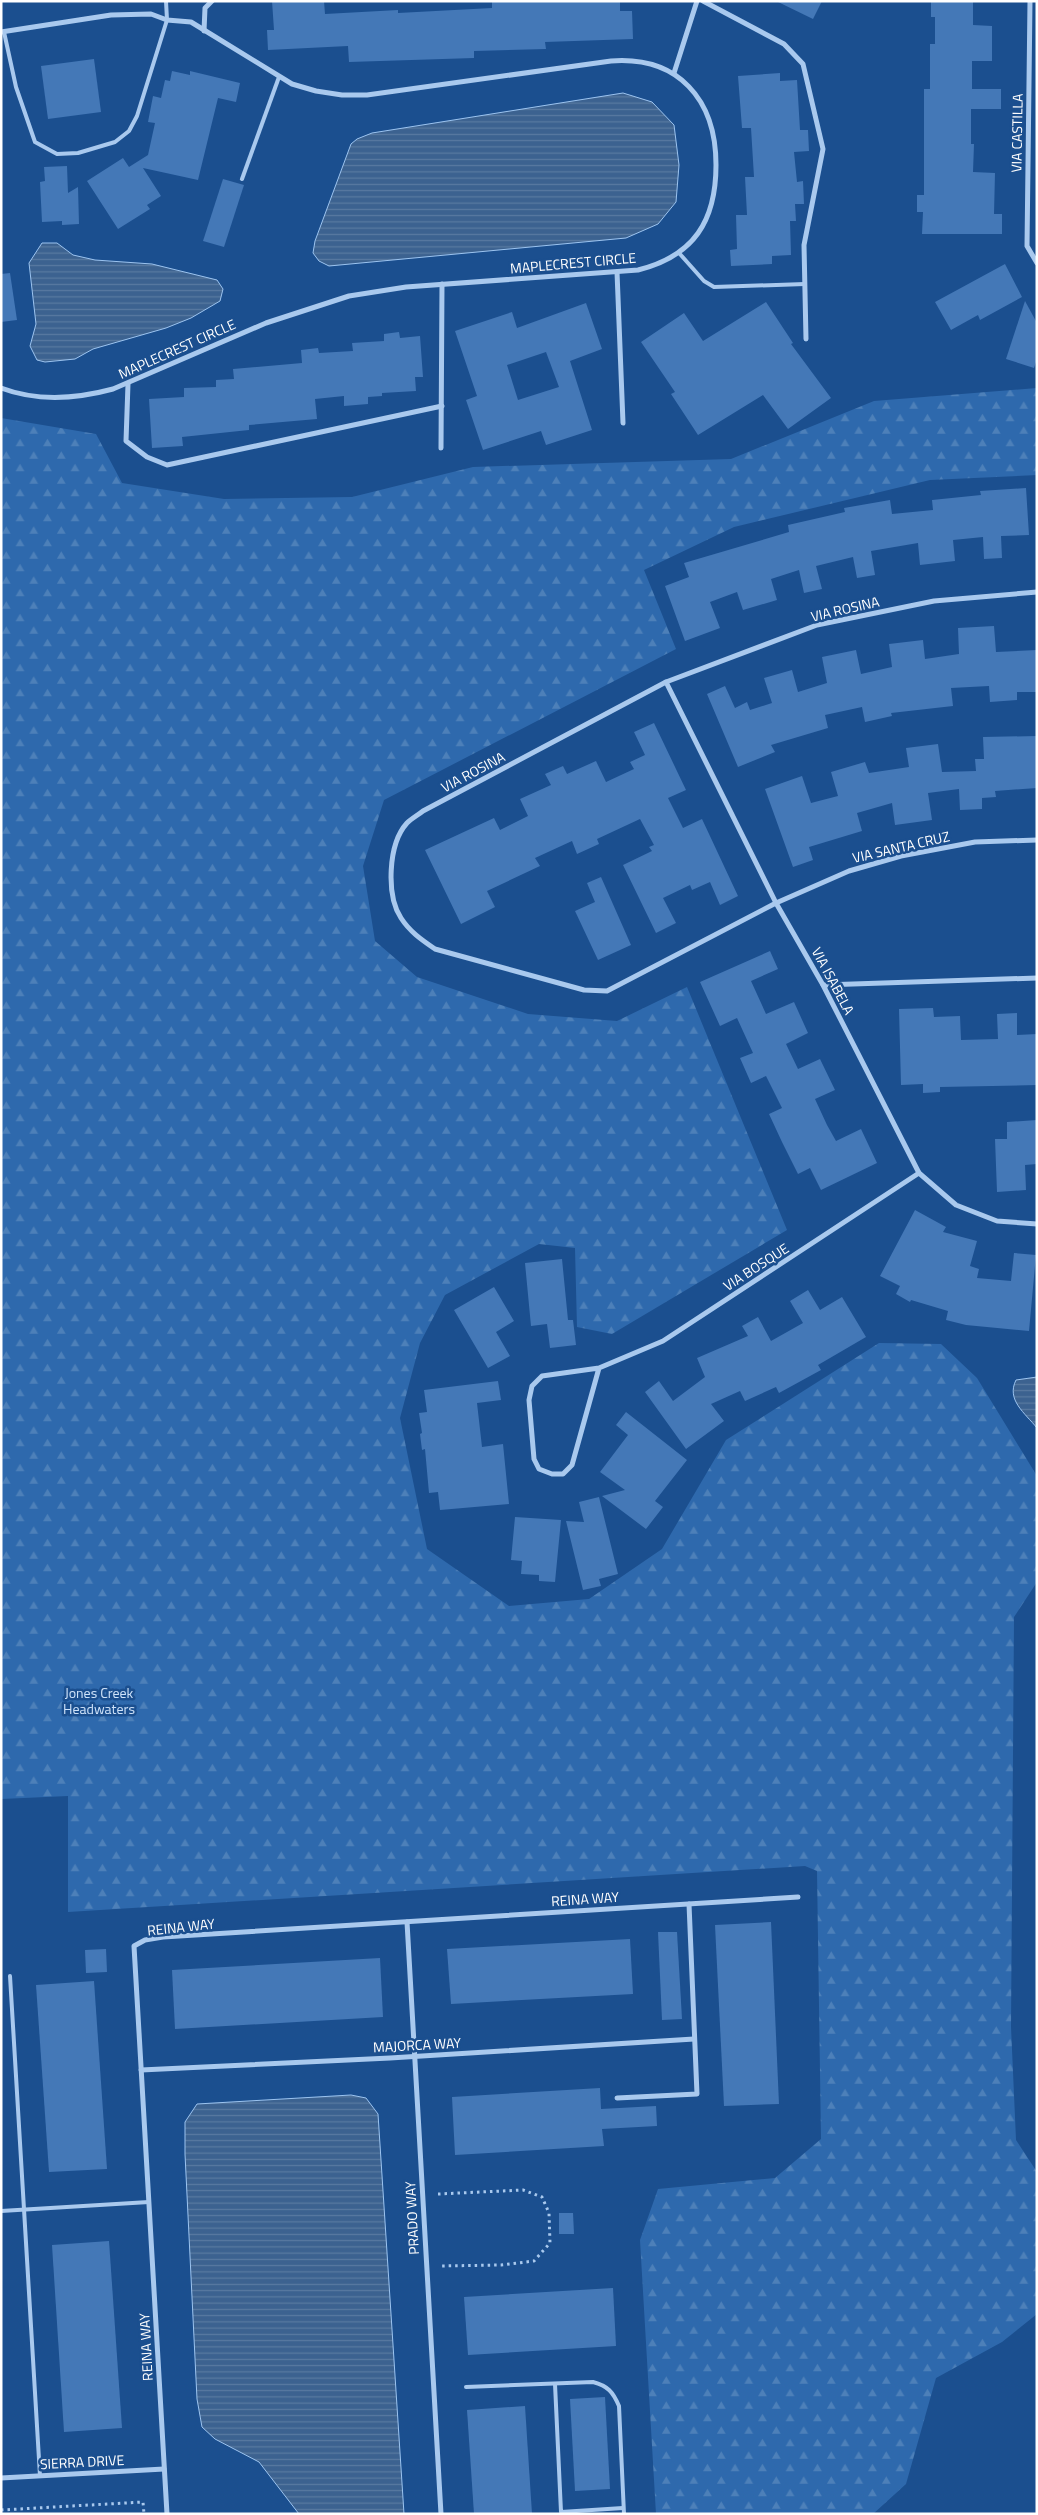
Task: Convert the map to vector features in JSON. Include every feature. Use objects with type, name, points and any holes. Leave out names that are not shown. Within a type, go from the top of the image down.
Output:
[{"type":"street","points":[[204,31],[205,8],[212,1]]},
{"type":"street","points":[[674,73],[697,1]]},
{"type":"street","points":[[703,1],[784,44],[803,64],[823,149],[804,245],[806,339]]},
{"type":"street","name":"VIA CASTILLA","points":[[1030,1],[1027,246],[1037,263]]},
{"type":"street","name":"MAPLECREST CIRCLE","points":[[1,388],[33,396],[60,398],[87,396],[128,384],[266,322],[315,305],[387,290],[442,284],[617,272],[652,266],[679,253],[700,232],[713,204],[716,190],[716,148],[712,126],[704,106],[695,93],[674,73],[640,61],[610,60],[367,95],[342,95],[316,92],[279,77],[191,22],[167,20],[151,14],[124,13],[2,32]]},
{"type":"street","points":[[617,272],[623,423]]},
{"type":"street","points":[[441,448],[442,284]]},
{"type":"street","points":[[128,384],[126,441],[148,457],[168,465],[442,406]]},
{"type":"street","name":"VIA ROSINA","points":[[776,903],[608,991],[584,990],[435,949],[418,938],[400,917],[391,890],[392,855],[406,824],[423,811],[666,682],[817,624],[934,601],[1037,592]]},
{"type":"street","name":"VIA ISABELA","points":[[666,682],[776,903],[823,985],[919,1173],[956,1204],[997,1221],[1037,1224]]},
{"type":"street","name":"VIA SANTA CRUZ","points":[[776,903],[849,871],[901,856],[975,842],[1037,840]]},
{"type":"street","points":[[823,985],[1037,978]]},
{"type":"street","name":"VIA BOSQUE","points":[[599,1368],[572,1465],[563,1474],[552,1474],[539,1469],[534,1459],[528,1400],[532,1386],[542,1376],[599,1368],[664,1341],[919,1173]]},
{"type":"street","name":"REINA WAY","points":[[167,2514],[134,1946],[163,1937],[798,1897]]},
{"type":"street","points":[[617,2098],[697,2094],[689,1904]]},
{"type":"street","name":"PRADO WAY","points":[[407,1922],[441,2514]]},
{"type":"street","name":"MAJORCA WAY","points":[[141,2070],[414,2057],[694,2040]]},
{"type":"street","name":"SIERRA DRIVE","points":[[1,2478],[164,2469]]},
{"type":"lane","points":[[2,32],[16,87],[35,142],[57,154],[78,153],[115,142],[129,131],[137,116],[167,20],[166,1]]},
{"type":"lane","points":[[242,179],[279,77]]},
{"type":"lane","points":[[679,253],[704,281],[714,287],[805,284]]},
{"type":"lane","points":[[10,1976],[40,2476]]},
{"type":"lane","points":[[1,2211],[149,2202]]},
{"type":"lane","points":[[466,2388],[593,2382],[606,2386],[614,2394],[619,2406],[624,2514]]},
{"type":"lane","points":[[555,2384],[561,2512],[624,2508]]},
{"type":"path","points":[[438,2194],[523,2190],[542,2197],[549,2213],[550,2243],[534,2261],[501,2265],[439,2266]]},
{"type":"path","points":[[1,2510],[143,2502],[144,2514]]},
{"type":"green space","name":"Jones Creek Headwaters","points":[[1037,388],[1037,475],[930,480],[734,527],[644,570],[676,649],[384,800],[363,866],[375,941],[417,977],[528,1014],[617,1021],[687,987],[787,1230],[612,1334],[577,1327],[575,1248],[539,1244],[445,1295],[420,1343],[400,1418],[427,1549],[509,1606],[589,1599],[662,1549],[726,1440],[879,1343],[941,1344],[977,1378],[1037,1476],[1037,1582],[1014,1617],[1011,2027],[1016,2140],[1037,2172],[1037,2314],[1002,2342],[936,2378],[906,2484],[873,2514],[656,2514],[640,2240],[658,2189],[775,2178],[821,2139],[817,1871],[805,1866],[68,1912],[68,1796],[1,1799],[1,418],[96,434],[122,483],[224,499],[352,497],[473,467],[731,459],[874,401]]},
{"type":"shaded area","points":[[623,93],[652,102],[674,125],[679,165],[676,202],[658,224],[626,238],[329,266],[319,261],[313,253],[315,241],[351,144],[357,139],[372,133]]},
{"type":"shaded area","points":[[42,243],[57,243],[73,255],[95,260],[152,264],[217,280],[223,289],[220,301],[191,318],[166,328],[93,349],[75,359],[45,362],[37,360],[30,346],[36,324],[29,263]]},
{"type":"shaded area","points":[[1037,1377],[1037,1428],[1018,1406],[1013,1394],[1016,1380]]},
{"type":"shaded area","points":[[351,2095],[366,2098],[378,2114],[404,2514],[299,2514],[259,2462],[215,2439],[202,2427],[197,2399],[185,2122],[197,2104]]},
{"type":"building","points":[[272,1],[324,1],[325,14],[398,10],[398,13],[492,8],[492,1],[620,1],[620,11],[632,11],[633,39],[545,42],[546,49],[474,51],[474,58],[349,62],[348,46],[268,50],[267,30],[274,30]]},
{"type":"building","points":[[776,1],[822,1],[813,19]]},
{"type":"building","points":[[931,1],[973,1],[973,25],[992,26],[992,61],[972,61],[972,89],[1001,89],[1001,109],[971,109],[971,144],[974,144],[973,172],[995,173],[994,214],[1002,214],[1002,234],[922,234],[923,212],[917,212],[917,195],[924,195],[924,89],[930,89],[930,44],[935,44],[935,17],[931,17]]},
{"type":"building","points":[[94,59],[101,112],[48,119],[41,66]]},
{"type":"building","points":[[172,71],[190,75],[190,71],[240,83],[236,102],[218,98],[198,180],[143,168],[161,196],[147,205],[150,209],[118,229],[87,181],[123,158],[129,167],[148,155],[155,123],[148,122],[153,96],[161,98],[165,80],[170,81]]},
{"type":"building","points":[[780,73],[780,81],[797,80],[800,130],[808,130],[809,151],[794,152],[797,182],[803,181],[804,204],[795,204],[796,221],[790,221],[791,255],[772,256],[772,264],[731,266],[730,250],[737,249],[736,215],[747,215],[745,177],[754,177],[751,128],[742,128],[738,76]]},
{"type":"building","points":[[67,166],[68,193],[78,187],[79,224],[62,225],[62,221],[42,222],[40,182],[45,181],[44,167]]},
{"type":"building","points":[[223,179],[244,185],[224,247],[203,241]]},
{"type":"building","points":[[1005,264],[1022,297],[980,320],[978,315],[951,330],[935,302]]},
{"type":"building","points":[[10,273],[17,320],[1,322],[1,274]]},
{"type":"building","points":[[1025,301],[1037,323],[1037,359],[1034,368],[1006,359]]},
{"type":"building","points":[[766,302],[793,343],[791,344],[831,398],[788,429],[763,395],[698,435],[671,394],[675,392],[641,342],[684,313],[703,341]]},
{"type":"building","points":[[586,303],[602,349],[570,361],[592,430],[546,445],[541,431],[483,450],[466,400],[477,396],[455,331],[512,312],[517,328]],"holes":[[[546,352],[559,387],[518,400],[507,365]]]},
{"type":"building","points":[[399,332],[400,338],[420,336],[423,377],[415,377],[416,391],[382,393],[382,396],[368,397],[368,404],[344,406],[344,396],[315,399],[317,419],[249,425],[249,430],[182,437],[183,446],[152,448],[149,399],[184,397],[184,388],[216,387],[216,380],[234,379],[233,369],[302,363],[301,350],[318,348],[319,353],[353,351],[352,343],[384,341],[384,334]]},
{"type":"building","points":[[1026,488],[1029,535],[1001,536],[1002,558],[984,559],[983,537],[953,540],[955,561],[920,565],[918,543],[871,551],[875,575],[857,578],[853,557],[816,566],[822,589],[804,593],[799,570],[771,579],[777,600],[743,610],[737,592],[710,602],[720,628],[685,641],[665,586],[689,577],[684,563],[789,532],[788,525],[845,512],[844,508],[890,500],[892,514],[933,510],[932,500],[981,495],[980,491]]},
{"type":"building","points":[[994,626],[996,652],[1037,650],[1037,692],[1017,692],[1017,700],[990,702],[989,686],[951,688],[953,706],[891,713],[892,716],[865,722],[862,707],[825,715],[828,728],[771,745],[775,752],[738,767],[707,694],[725,686],[735,708],[747,702],[750,710],[772,703],[764,678],[792,670],[798,692],[827,683],[822,657],[856,650],[861,674],[892,667],[889,644],[923,640],[925,659],[959,654],[958,628]]},
{"type":"building","points":[[654,723],[686,790],[668,798],[683,828],[702,819],[738,896],[720,905],[710,882],[692,890],[690,885],[663,898],[676,923],[656,933],[623,865],[652,851],[649,847],[654,845],[640,819],[597,839],[599,844],[577,854],[572,841],[535,858],[540,866],[487,891],[495,907],[461,924],[425,850],[494,818],[500,830],[528,816],[520,799],[551,785],[545,774],[563,766],[567,774],[596,761],[606,782],[634,769],[630,762],[645,755],[634,732]]},
{"type":"building","points":[[1037,736],[1037,788],[995,791],[996,797],[982,798],[982,809],[960,810],[959,789],[928,793],[932,820],[895,825],[892,803],[857,813],[862,831],[809,847],[813,860],[793,867],[765,789],[802,776],[811,803],[838,796],[831,772],[865,762],[869,773],[909,767],[906,748],[938,744],[942,772],[976,771],[975,759],[984,759],[983,737]]},
{"type":"building","points":[[601,877],[631,945],[598,960],[575,911],[595,902],[587,883]]},
{"type":"building","points":[[770,951],[778,969],[751,981],[766,1014],[794,1002],[808,1033],[786,1044],[798,1069],[820,1059],[835,1090],[815,1099],[827,1125],[836,1141],[861,1129],[877,1163],[821,1190],[810,1168],[798,1174],[782,1142],[769,1114],[782,1108],[766,1076],[751,1083],[740,1058],[753,1053],[737,1018],[720,1026],[700,982]]},
{"type":"building","points":[[933,1008],[934,1017],[960,1016],[961,1040],[998,1039],[997,1014],[1017,1013],[1017,1035],[1037,1034],[1037,1085],[940,1087],[940,1092],[923,1093],[923,1084],[901,1085],[899,1009]]},
{"type":"building","points":[[1037,1120],[1037,1164],[1025,1165],[1026,1190],[997,1192],[995,1139],[1007,1139],[1007,1122]]},
{"type":"building","points":[[915,1210],[946,1227],[943,1232],[977,1241],[970,1266],[979,1269],[977,1278],[1011,1281],[1014,1253],[1036,1255],[1029,1331],[966,1325],[946,1320],[948,1311],[911,1300],[910,1302],[896,1294],[900,1286],[880,1276]]},
{"type":"building","points":[[562,1259],[568,1320],[573,1320],[576,1345],[550,1348],[547,1324],[531,1326],[525,1263]]},
{"type":"building","points":[[494,1287],[514,1321],[496,1332],[510,1356],[488,1368],[454,1310]]},
{"type":"building","points":[[808,1290],[820,1310],[842,1297],[866,1337],[818,1365],[821,1370],[779,1393],[776,1387],[745,1401],[740,1391],[711,1404],[724,1421],[686,1449],[645,1392],[659,1381],[673,1401],[705,1377],[697,1358],[748,1336],[742,1326],[758,1317],[771,1341],[803,1323],[790,1301]]},
{"type":"building","points":[[498,1381],[501,1400],[477,1403],[482,1447],[503,1444],[509,1504],[440,1510],[438,1492],[429,1493],[425,1449],[422,1450],[419,1413],[427,1412],[424,1390]]},
{"type":"building","points":[[626,1412],[687,1460],[655,1501],[663,1507],[646,1529],[602,1496],[625,1490],[600,1472],[628,1435],[616,1425]]},
{"type":"building","points":[[599,1497],[618,1574],[599,1579],[601,1586],[583,1590],[566,1521],[584,1522],[579,1502]]},
{"type":"building","points":[[515,1517],[561,1520],[555,1582],[539,1581],[539,1575],[521,1574],[522,1561],[511,1560]]},
{"type":"building","points":[[771,1922],[779,2104],[724,2106],[715,1925]]},
{"type":"building","points":[[658,1932],[677,1932],[682,2019],[662,2020]]},
{"type":"building","points":[[630,1939],[633,1994],[451,2004],[447,1949]]},
{"type":"building","points":[[106,1949],[107,1972],[86,1973],[85,1950]]},
{"type":"building","points":[[380,1958],[383,2017],[175,2029],[172,1970]]},
{"type":"building","points":[[94,1981],[107,2169],[49,2172],[36,1985]]},
{"type":"building","points":[[600,2088],[601,2109],[656,2106],[657,2126],[602,2129],[604,2146],[455,2155],[452,2097]]},
{"type":"building","points":[[559,2213],[573,2213],[574,2234],[559,2234]]},
{"type":"building","points":[[109,2241],[122,2428],[64,2432],[52,2245]]},
{"type":"building","points":[[613,2288],[616,2346],[468,2355],[464,2297]]},
{"type":"building","points":[[605,2397],[610,2489],[575,2491],[570,2399]]},
{"type":"building","points":[[525,2406],[532,2514],[474,2514],[467,2410]]}]
